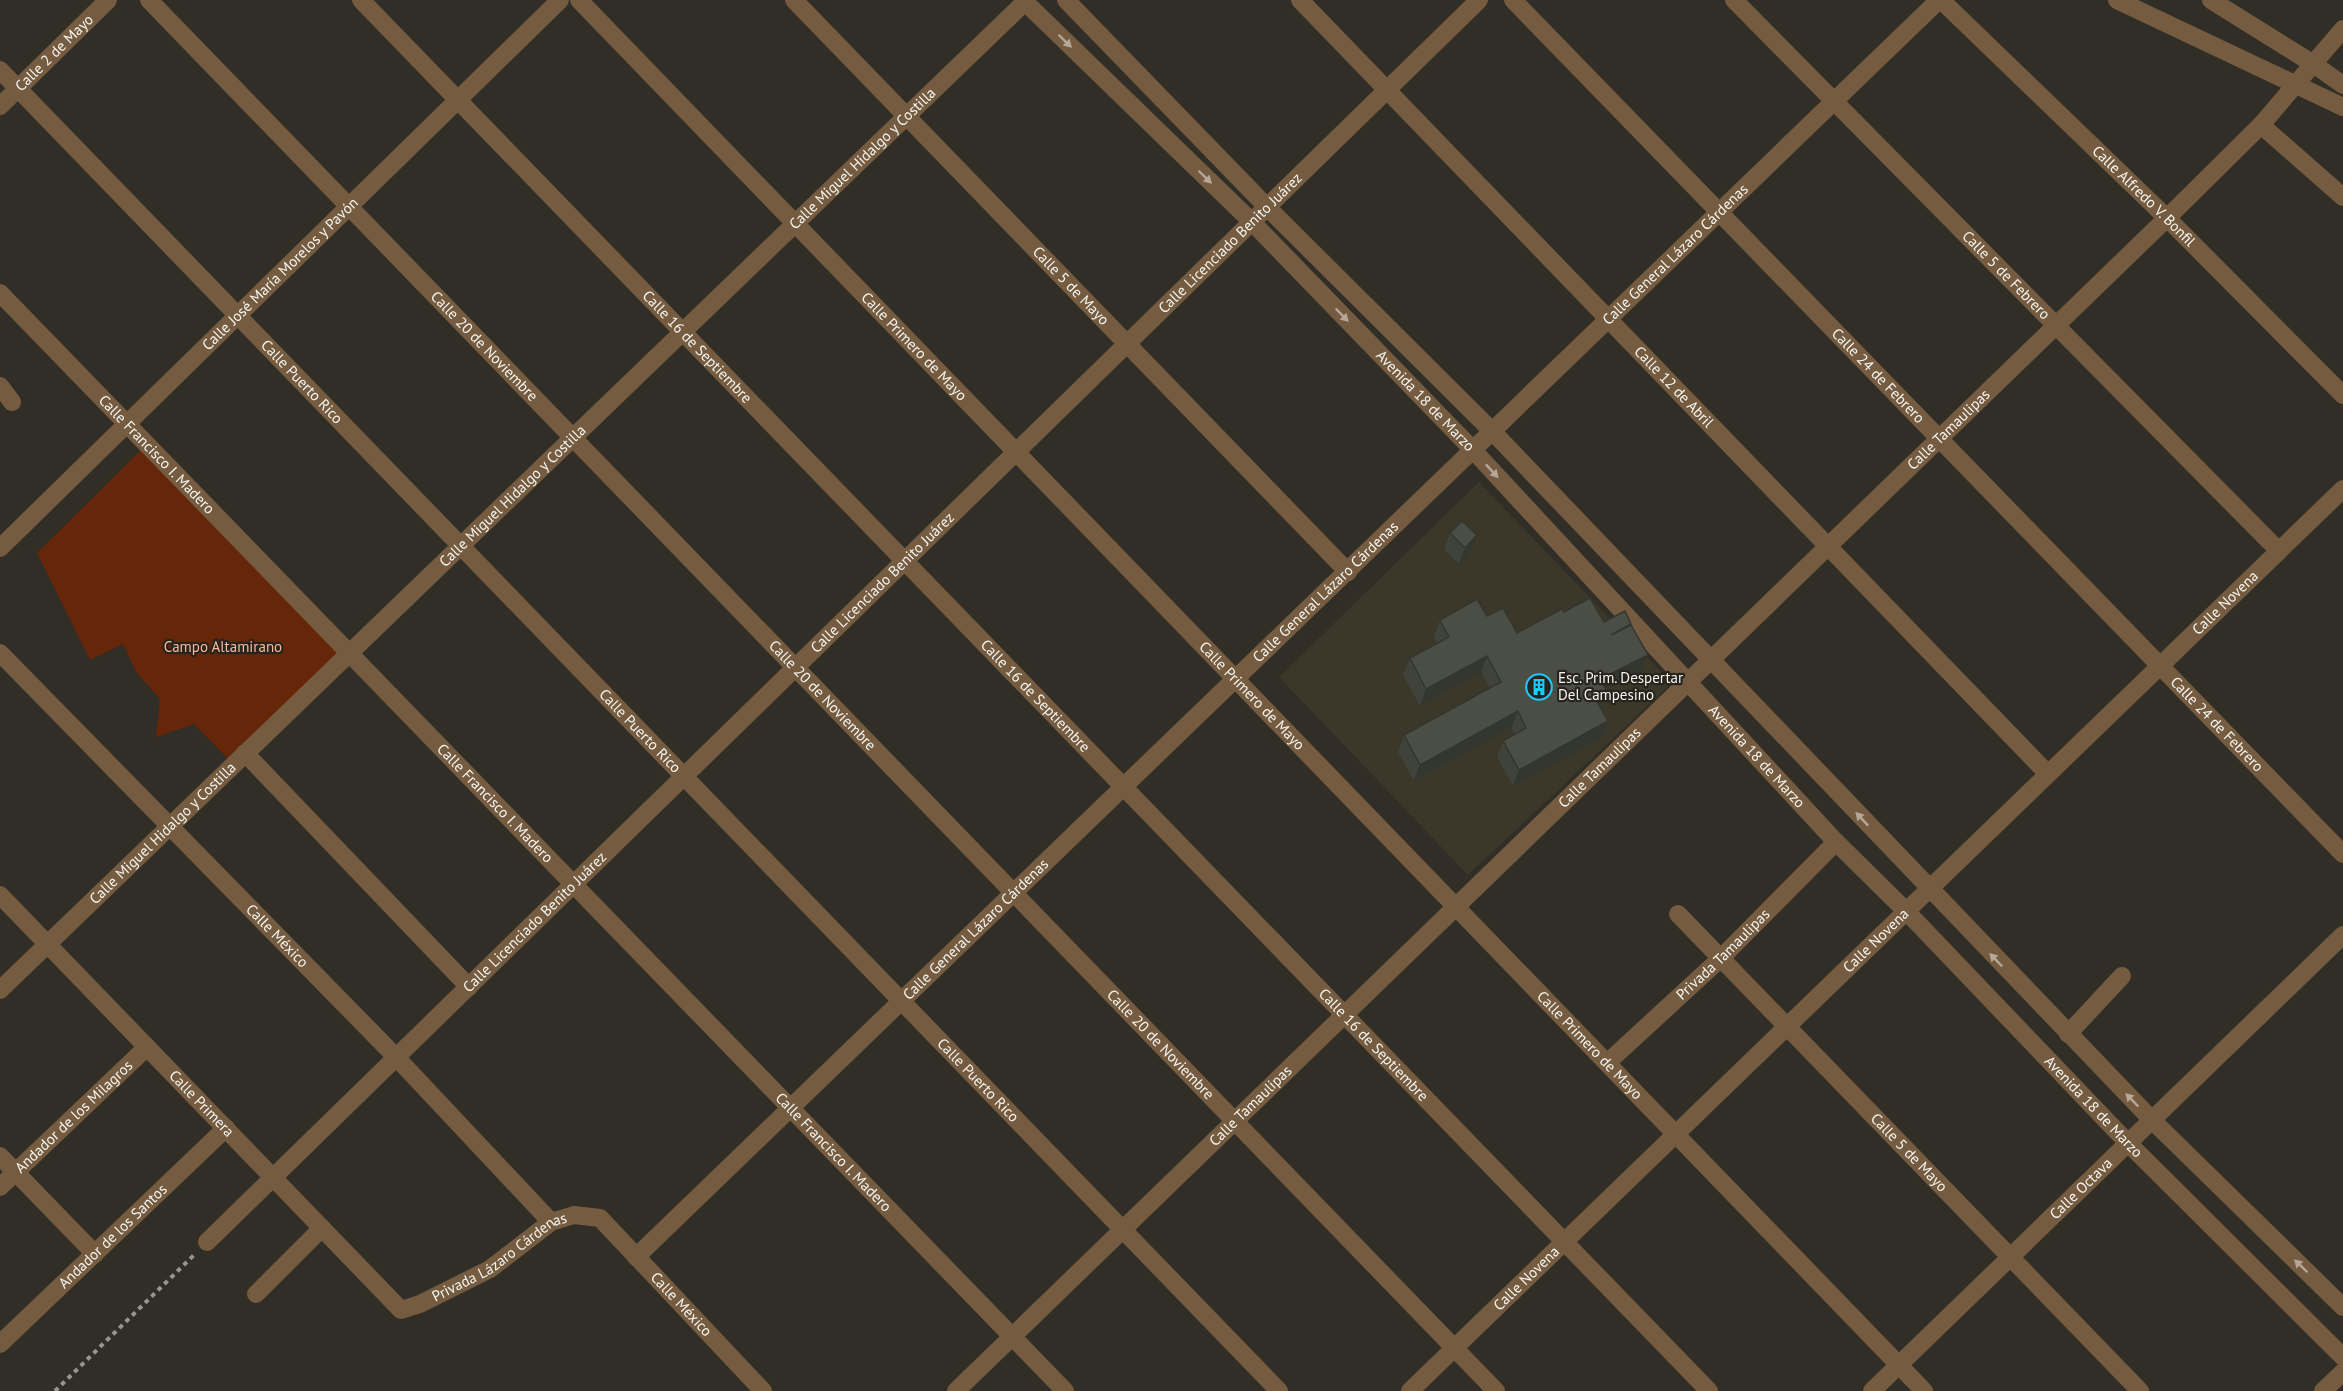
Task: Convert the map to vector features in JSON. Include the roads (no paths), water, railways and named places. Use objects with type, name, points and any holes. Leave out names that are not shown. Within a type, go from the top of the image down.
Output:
[{"type":"street","name":"Calle 2 de Mayo","points":[[0,106],[108,0]]},
{"type":"street","name":"Calle 20 de Noviembre","points":[[149,0],[1496,1391]]},
{"type":"street","name":"Calle 16 de Septiembre","points":[[361,0],[1709,1391]]},
{"type":"street","name":"Calle José María Morelos y Pavón","points":[[0,548],[560,0]]},
{"type":"street","name":"Calle Primero de Mayo","points":[[579,0],[1924,1391]]},
{"type":"street","name":"Calle 5 de Mayo","points":[[794,0],[1348,572]]},
{"type":"street","name":"Avenida 18 de Marzo","points":[[1066,0],[1267,207],[1492,431],[1711,658],[1928,890],[2152,1120],[2343,1307]]},
{"type":"street","name":"Calle 12 de Abril","points":[[1300,0],[2048,774]]},
{"type":"street","name":"Calle Licenciado Benito Juárez","points":[[207,1242],[1479,0]]},
{"type":"street","name":"Calle 24 de Febrero","points":[[1513,0],[2343,854]]},
{"type":"street","name":"Calle 5 de Febrero","points":[[1734,0],[2279,551]]},
{"type":"street","name":"Calle General Lázaro Cárdenas","points":[[636,1257],[1940,0]]},
{"type":"street","name":"Calle Alfredo V. Bonfil","points":[[1940,0],[2167,218],[2343,395]]},
{"type":"street","points":[[2117,0],[2150,14],[2295,87],[2343,107]]},
{"type":"street","points":[[2211,0],[2315,65],[2343,86]]},
{"type":"street","name":"Calle Miguel Hidalgo y Costilla","points":[[0,990],[1025,1]]},
{"type":"street","name":"Avenida 18 de Marzo","points":[[1025,1],[1252,222],[1473,450],[1836,842],[1907,912],[2127,1142],[2343,1357]]},
{"type":"street","points":[[2315,65],[2343,29]]},
{"type":"street","name":"Calle Tamaulipas","points":[[956,1391],[1686,681],[2167,218],[2261,125],[2315,65]]},
{"type":"street","name":"Calle Puerto Rico","points":[[0,70],[1279,1391]]},
{"type":"street","points":[[2261,125],[2343,197]]},
{"type":"street","name":"Calle Francisco I. Madero","points":[[0,293],[1065,1391]]},
{"type":"street","points":[[0,386],[12,402]]},
{"type":"street","name":"Calle Novena","points":[[1410,1391],[2343,489]]},
{"type":"street","name":"Calle México","points":[[0,654],[396,1057],[551,1222]]},
{"type":"street","points":[[245,753],[469,987]]},
{"type":"street","name":"Privada Tamaulipas","points":[[1607,1063],[1721,958],[1836,842]]},
{"type":"street","name":"Calle Primera","points":[[0,895],[401,1310]]},
{"type":"street","name":"Calle 5 de Mayo","points":[[1678,914],[2140,1391]]},
{"type":"street","name":"Calle Octava","points":[[1872,1391],[2343,935]]},
{"type":"street","points":[[2068,1034],[2122,976]]},
{"type":"street","name":"Andador de los Milagros","points":[[0,1187],[147,1047]]},
{"type":"street","name":"Andador de los Santos","points":[[0,1344],[226,1128]]},
{"type":"street","points":[[0,1156],[94,1254]]},
{"type":"street","name":"Privada Lázaro Cárdenas","points":[[401,1310],[420,1304],[490,1269],[551,1222],[574,1215],[600,1218]]},
{"type":"street","name":"Calle México","points":[[600,1218],[763,1391]]},
{"type":"street","points":[[256,1294],[322,1228]]},
{"type":"street","points":[[2323,1391],[2343,1372]]},
{"type":"place","name":"Esc. Prim. Despertar Del Campesino","points":[[1539,687]]},
{"type":"park label","name":"Campo Altamirano","points":[[223,647]]}]
